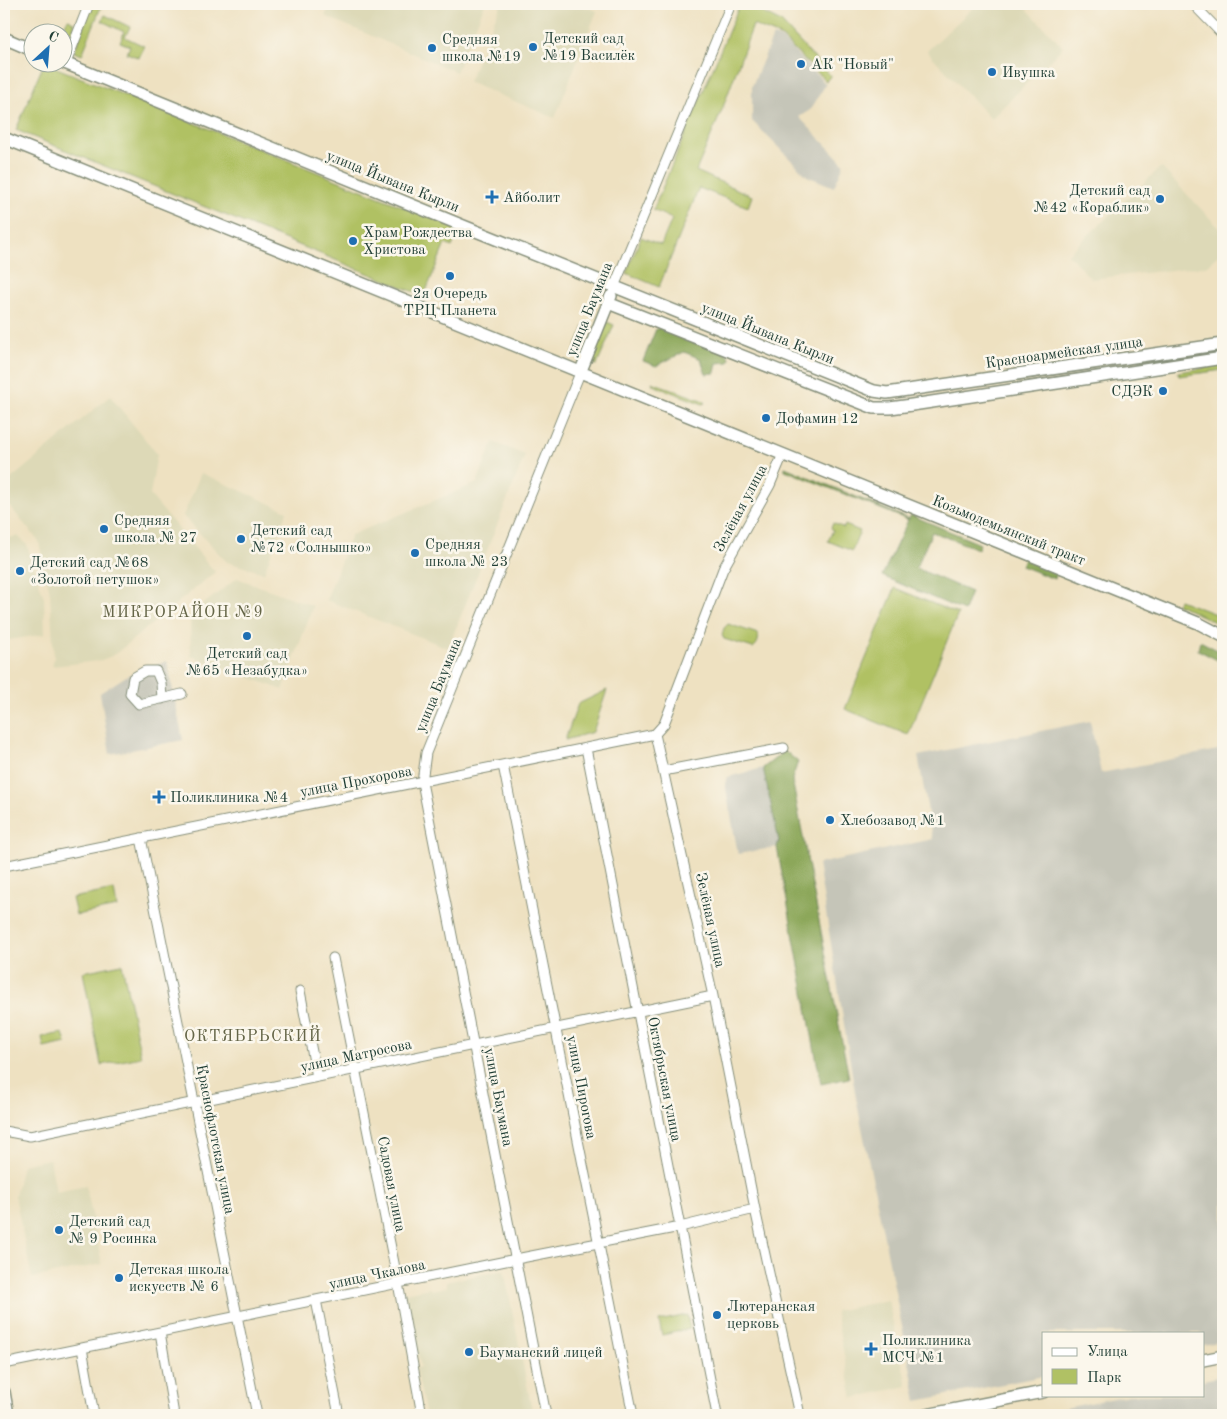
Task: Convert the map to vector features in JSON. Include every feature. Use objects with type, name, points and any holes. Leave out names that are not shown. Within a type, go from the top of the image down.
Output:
[{"type":"main road","points":[[4,38],[22,46]]},
{"type":"main road","name":"улица Йывана Кырли","points":[[72,65],[874,391],[887,393],[910,390]]},
{"type":"main road","points":[[4,138],[783,454]]},
{"type":"main road","name":"улица Баумана","points":[[580,373],[614,287]]},
{"type":"main road","name":"улица Йывана Кырли","points":[[608,302],[869,406],[890,408],[912,405]]},
{"type":"main road","points":[[730,350],[736,336]]},
{"type":"main road","name":"Красноармейская улица","points":[[910,390],[1223,344]]},
{"type":"main road","name":"Красноармейская улица","points":[[912,405],[1223,358]]},
{"type":"main road","points":[[1095,362],[1098,377]]},
{"type":"main road","points":[[1056,368],[1058,383]]},
{"type":"main road","points":[[910,390],[912,405]]},
{"type":"main road","name":"Козьмодемьянский тракт","points":[[783,454],[1184,617],[1223,636]]},
{"type":"main road","points":[[1204,1360],[1223,1356]]},
{"type":"main road","points":[[4,1392],[8,1415]]},
{"type":"main road","points":[[926,1415],[1042,1392]]},
{"type":"street","points":[[72,43],[89,4]]},
{"type":"street","name":"улица Баумана","points":[[614,287],[731,4]]},
{"type":"street","points":[[1193,4],[1223,36]]},
{"type":"street","name":"улица Баумана","points":[[546,1415],[422,782],[426,753],[580,373]]},
{"type":"street","name":"Зелёная улица","points":[[783,454],[770,485],[723,569],[664,724],[655,734],[713,996],[755,1209],[800,1415]]},
{"type":"street","points":[[162,699],[182,694]]},
{"type":"street","name":"улица Прохорова","points":[[4,866],[655,734]]},
{"type":"street","name":"Октябрьская улица","points":[[586,748],[717,1415]]},
{"type":"street","points":[[663,771],[784,748]]},
{"type":"street","name":"улица Пирогова","points":[[503,765],[634,1415]]},
{"type":"street","name":"Краснофлотская улица","points":[[141,838],[257,1415]]},
{"type":"street","name":"Садовая улица","points":[[333,958],[422,1415]]},
{"type":"street","points":[[300,992],[318,1077]]},
{"type":"street","name":"улица Матросова","points":[[4,1132],[30,1136],[713,996]]},
{"type":"street","name":"улица Чкалова","points":[[4,1364],[680,1227],[755,1209]]},
{"type":"street","points":[[316,1300],[339,1415]]},
{"type":"street","points":[[160,1332],[174,1415]]},
{"type":"street","points":[[82,1348],[94,1415]]},
{"type":"shaded area","name":"Средняя школа №19","points":[[331,4],[485,4],[456,72],[325,16]]},
{"type":"shaded area","name":"Детский сад №19 Василёк","points":[[501,4],[579,4],[597,11],[555,118],[468,82]]},
{"type":"shaded area","name":"Ивушка","points":[[977,4],[1022,4],[1063,47],[991,119],[927,51]]},
{"type":"shaded area","points":[[773,36],[782,39],[826,84],[810,110],[799,117],[844,164],[834,187],[807,176],[752,121],[752,86]]},
{"type":"shaded area","name":"Детский сад №42 «Кораблик»","points":[[1161,167],[1223,232],[1223,250],[1207,266],[1091,279],[1068,254]]},
{"type":"shaded area","name":"Средняя школа № 27","points":[[110,396],[157,454],[150,495],[215,572],[114,655],[99,661],[52,666],[54,659],[50,593],[39,542],[4,499],[4,488],[5,484]]},
{"type":"shaded area","name":"Средняя школа № 23","points":[[493,442],[525,455],[448,648],[326,600],[351,535],[477,483]]},
{"type":"shaded area","name":"Детский сад №72 «Солнышко»","points":[[201,473],[287,511],[264,573],[227,562],[183,516]]},
{"type":"shaded area","name":"Детский сад №68 «Золотой петушок»","points":[[18,536],[27,545],[44,598],[45,634],[4,641],[4,539]]},
{"type":"shaded area","name":"Детский сад №65 «Незабудка»","points":[[237,578],[313,606],[283,690],[191,656],[190,615]]},
{"type":"shaded area","points":[[167,661],[183,740],[110,754],[100,693],[128,675]]},
{"type":"shaded area","points":[[1090,721],[1101,773],[1223,749],[1223,1341],[1204,1345],[1204,1332],[1042,1332],[1042,1376],[917,1401],[856,1098],[818,864],[933,839],[918,756]]},
{"type":"shaded area","points":[[763,768],[779,841],[777,847],[738,854],[725,783],[728,777]]},
{"type":"shaded area","name":"Детский сад № 9 Росинка","points":[[50,1159],[56,1192],[86,1186],[102,1264],[32,1278],[15,1196],[22,1165]]},
{"type":"shaded area","name":"Бауманский лицей","points":[[504,1270],[533,1415],[426,1415],[416,1368],[421,1367],[405,1293],[447,1287],[446,1282]]},
{"type":"shaded area","name":"Поликлиника МСЧ №1","points":[[888,1300],[907,1386],[853,1398],[835,1311]]},
{"type":"shaded area","points":[[1223,1376],[1223,1415],[1031,1415],[1124,1396],[1204,1396],[1204,1380]]},
{"type":"green space","points":[[92,4],[102,4],[82,55],[74,52]]},
{"type":"green space","points":[[740,4],[745,4],[781,22],[831,76],[826,81],[780,36],[753,25],[722,110],[696,171],[752,196],[748,207],[699,188],[659,287],[626,273],[641,237],[661,245],[672,219],[653,210]]},
{"type":"green space","points":[[105,15],[130,27],[125,37],[144,46],[139,58],[127,53],[130,46],[120,42],[124,32],[102,21]]},
{"type":"green space","points":[[69,19],[73,22],[75,25],[72,32],[72,22],[66,22]]},
{"type":"green space","points":[[40,72],[66,72],[459,229],[452,247],[445,244],[424,296],[16,130]]},
{"type":"green space","points":[[586,322],[592,324],[579,356],[573,354]]},
{"type":"green space","points":[[607,322],[614,325],[597,365],[590,363]]},
{"type":"green space","points":[[662,327],[726,353],[730,358],[729,362],[717,363],[715,373],[706,374],[701,359],[684,352],[656,366],[643,361],[656,329]]},
{"type":"green space","points":[[1223,365],[1223,370],[1179,376],[1178,372]]},
{"type":"green space","points":[[652,382],[705,403],[703,404],[653,385]]},
{"type":"green space","points":[[785,467],[909,519],[911,515],[980,544],[978,549],[932,532],[916,568],[971,592],[964,611],[882,576],[908,520],[785,470]]},
{"type":"green space","points":[[833,523],[844,528],[845,525],[860,531],[852,551],[828,541],[833,530],[831,528]]},
{"type":"green space","points":[[1024,558],[1058,572],[1054,579],[1021,566]]},
{"type":"green space","points":[[895,588],[958,614],[908,735],[845,709]]},
{"type":"green space","points":[[1179,600],[1223,617],[1223,626],[1177,604]]},
{"type":"green space","points":[[728,624],[758,634],[756,645],[753,648],[724,639],[722,635],[724,628]]},
{"type":"green space","points":[[1200,641],[1223,653],[1223,663],[1198,650]]},
{"type":"green space","points":[[607,690],[593,732],[565,740],[578,704]]},
{"type":"green space","points":[[785,751],[798,762],[792,779],[849,1078],[821,1084],[777,847],[779,841],[763,768]]},
{"type":"green space","points":[[114,890],[117,907],[76,915],[72,898]]},
{"type":"green space","points":[[122,964],[141,1057],[101,1065],[83,972]]},
{"type":"green space","points":[[63,1033],[66,1043],[44,1048],[42,1037]]},
{"type":"green space","points":[[687,1315],[690,1329],[662,1335],[659,1321]]},
{"type":"place","name":"Детский сад №19 Василёк","points":[[533,47]]},
{"type":"place","name":"Средняя школа №19","points":[[432,48]]},
{"type":"place","name":"АК \"Новый\"","points":[[801,64]]},
{"type":"place","name":"Ивушка","points":[[992,72]]},
{"type":"place","name":"Айболит","points":[[492,197]]},
{"type":"place","name":"Детский сад №42 «Кораблик»","points":[[1160,199]]},
{"type":"place","name":"Храм Рождества Христова","points":[[353,241]]},
{"type":"place","name":"2я Очередь ТРЦ Планета","points":[[450,276]]},
{"type":"place","name":"СДЭК","points":[[1163,391]]},
{"type":"place","name":"Дофамин 12","points":[[766,418]]},
{"type":"place","name":"Средняя школа № 27","points":[[104,529]]},
{"type":"place","name":"Детский сад №72 «Солнышко»","points":[[241,539]]},
{"type":"place","name":"Средняя школа № 23","points":[[415,553]]},
{"type":"place","name":"Детский сад №68 «Золотой петушок»","points":[[20,571]]},
{"type":"place","name":"Детский сад №65 «Незабудка»","points":[[247,636]]},
{"type":"place","name":"Поликлиника №4","points":[[159,797]]},
{"type":"place","name":"Хлебозавод №1","points":[[830,820]]},
{"type":"place","name":"Детский сад № 9 Росинка","points":[[59,1230]]},
{"type":"place","name":"Детская школа искусств № 6","points":[[119,1278]]},
{"type":"place","name":"Лютеранская церковь","points":[[717,1315]]},
{"type":"place","name":"Поликлиника МСЧ №1","points":[[871,1349]]},
{"type":"place","name":"Бауманский лицей","points":[[469,1352]]},
{"type":"district","name":"МИКРОРАЙОН №9","points":[[183,611]]},
{"type":"district","name":"ОКТЯБРЬСКИЙ","points":[[253,1035]]}]
